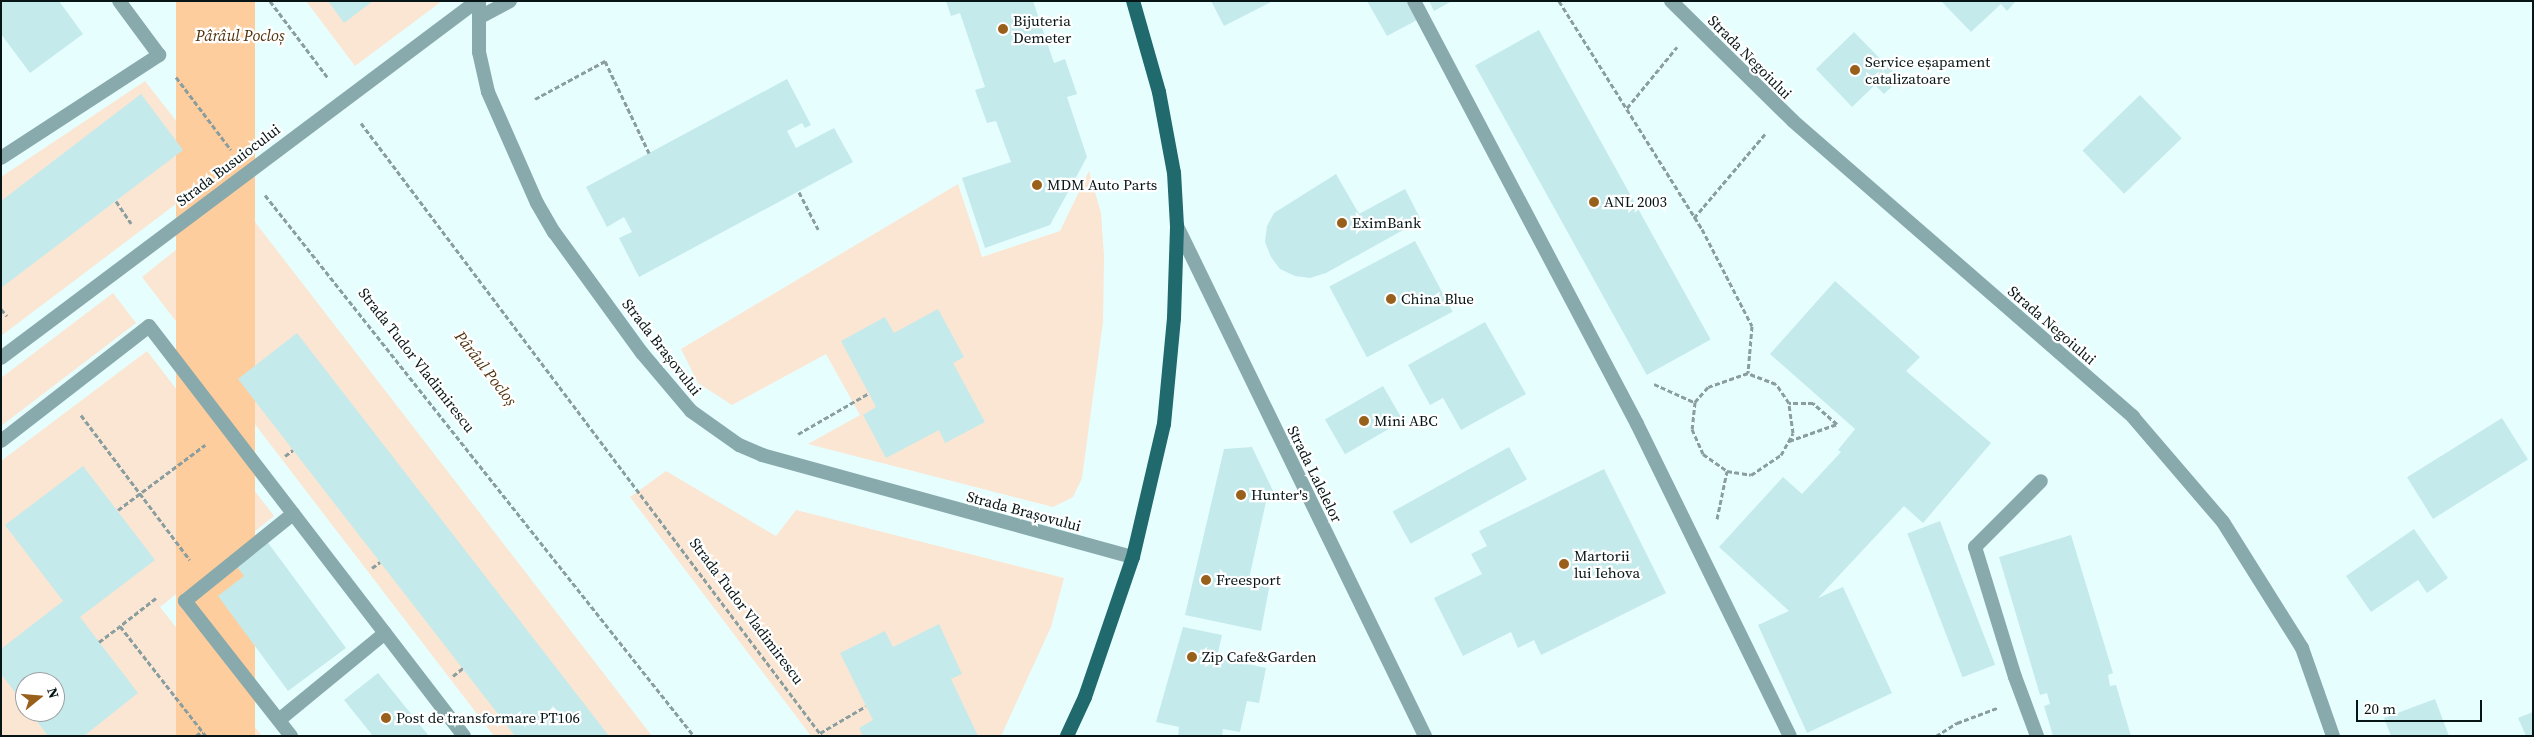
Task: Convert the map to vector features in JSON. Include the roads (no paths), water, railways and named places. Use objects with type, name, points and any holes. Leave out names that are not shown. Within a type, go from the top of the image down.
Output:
[{"type":"main road","points":[[1067,736],[1085,697],[1133,557],[1164,424],[1174,318],[1177,226],[1174,173],[1159,92],[1133,1]]},
{"type":"street","points":[[1,158],[159,55],[119,1]]},
{"type":"street","name":"Strada Brașovului","points":[[478,1],[480,17],[479,52],[488,92],[537,203],[554,232],[642,353],[691,411],[739,445],[762,455],[1133,557]]},
{"type":"street","name":"Strada Busuiocului","points":[[1,358],[278,147],[478,1]]},
{"type":"street","points":[[480,17],[510,1]]},
{"type":"street","points":[[1414,1],[1637,424],[1790,736]]},
{"type":"street","name":"Strada Negoiului","points":[[1671,1],[1783,112],[2133,416],[2223,522],[2302,648],[2333,736]]},
{"type":"street","name":"Strada Lalelelor","points":[[1177,226],[1425,736]]},
{"type":"street","points":[[1,441],[149,326],[464,736]]},
{"type":"street","points":[[2037,736],[2023,699],[1975,547],[2041,481]]},
{"type":"street","points":[[291,736],[185,601],[293,514]]},
{"type":"street","points":[[279,720],[385,633]]},
{"type":"water","name":"Pârâul Pocloș","points":[[176,1],[255,1],[255,736],[176,736]]},
{"type":"place","name":"Bijuteria Demeter","points":[[1003,29]]},
{"type":"place","name":"Service eșapament catalizatoare","points":[[1855,70]]},
{"type":"place","name":"MDM Auto Parts","points":[[1037,185]]},
{"type":"place","name":"ANL 2003","points":[[1594,202]]},
{"type":"place","name":"EximBank","points":[[1342,223]]},
{"type":"place","name":"China Blue","points":[[1391,299]]},
{"type":"place","name":"Mini ABC","points":[[1364,421]]},
{"type":"place","name":"Hunter's","points":[[1241,495]]},
{"type":"place","name":"Martorii lui Iehova","points":[[1564,564]]},
{"type":"place","name":"Freesport","points":[[1206,580]]},
{"type":"place","name":"Zip Cafe&Garden","points":[[1192,657]]},
{"type":"place","name":"Post de transformare PT106","points":[[386,718]]}]
